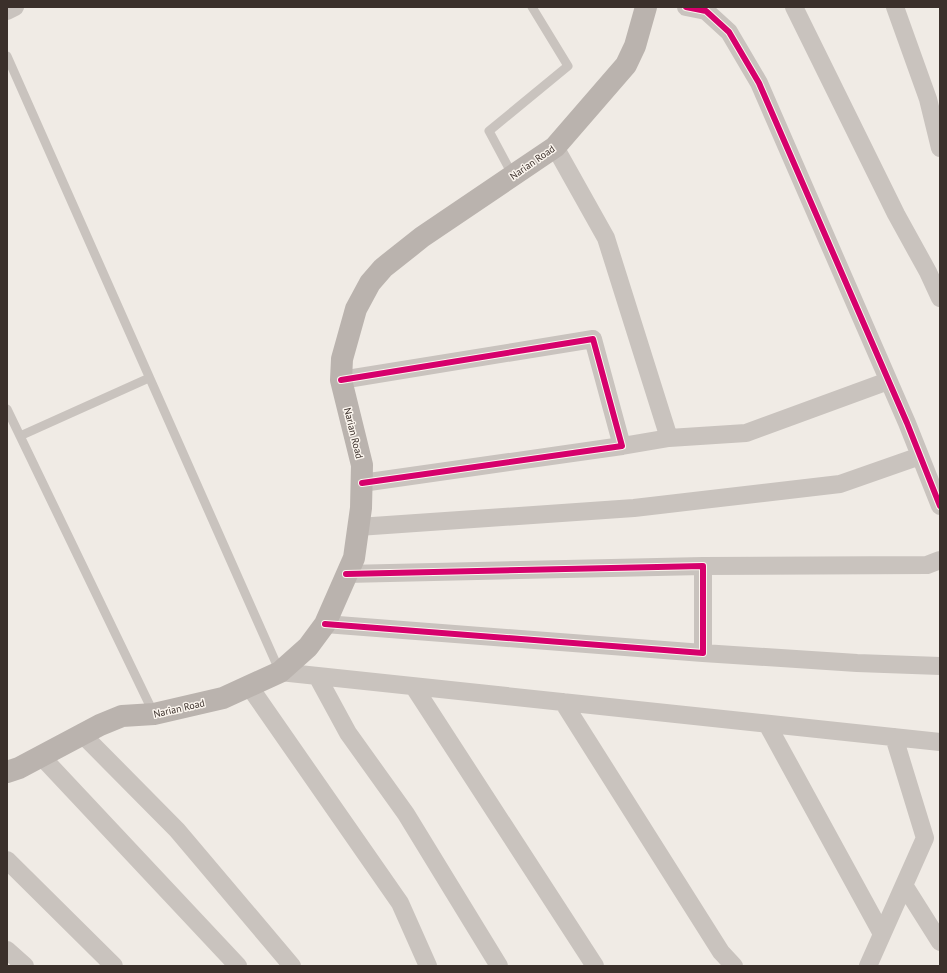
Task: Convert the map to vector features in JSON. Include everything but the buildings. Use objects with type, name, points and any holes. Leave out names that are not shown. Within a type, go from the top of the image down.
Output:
[{"type":"main road","name":"Narian Road","points":[[7,772],[20,768],[82,734],[122,716],[154,714],[223,698],[280,672],[308,646],[324,624],[354,558],[362,483],[362,465],[341,380],[342,359],[356,309],[370,283],[383,268],[422,238],[555,147],[626,65],[635,46],[646,7]]},
{"type":"street","points":[[7,11],[15,7]]},
{"type":"street","points":[[686,7],[706,11],[729,32],[759,83],[888,381],[940,506]]},
{"type":"street","points":[[794,7],[896,214],[928,272],[940,298]]},
{"type":"street","points":[[895,7],[928,99],[940,148]]},
{"type":"street","points":[[555,147],[606,238],[668,438]]},
{"type":"street","points":[[341,380],[593,339],[622,446]]},
{"type":"street","points":[[362,483],[622,446],[668,438],[746,433],[888,381]]},
{"type":"street","points":[[358,526],[634,508],[840,484],[920,456]]},
{"type":"street","points":[[346,574],[702,566],[927,565],[940,560]]},
{"type":"street","points":[[702,566],[703,653]]},
{"type":"street","points":[[324,624],[703,653],[857,663],[940,666]]},
{"type":"street","points":[[280,672],[940,742]]},
{"type":"street","points":[[317,676],[348,733],[406,814],[499,966]]},
{"type":"street","points":[[250,686],[400,903],[428,966]]},
{"type":"street","points":[[414,687],[595,966]]},
{"type":"street","points":[[563,702],[721,952],[734,966]]},
{"type":"street","points":[[767,724],[882,934]]},
{"type":"street","points":[[82,734],[177,830],[292,966]]},
{"type":"street","points":[[868,966],[925,838],[894,737]]},
{"type":"street","points":[[41,756],[238,966]]},
{"type":"street","points":[[7,860],[114,966]]},
{"type":"street","points":[[904,885],[940,942]]},
{"type":"street","points":[[7,950],[25,966]]},
{"type":"lane","points":[[513,176],[489,131],[568,66],[532,7]]},
{"type":"lane","points":[[7,56],[280,672]]},
{"type":"lane","points":[[20,436],[149,378]]},
{"type":"lane","points":[[7,409],[154,714]]},
{"type":"cycle path","points":[[686,7],[706,11],[729,32],[759,83],[907,423],[940,506]]},
{"type":"cycle path","points":[[341,380],[593,339],[622,446],[362,483]]},
{"type":"cycle path","points":[[325,624],[703,653],[703,566],[346,574]]}]
